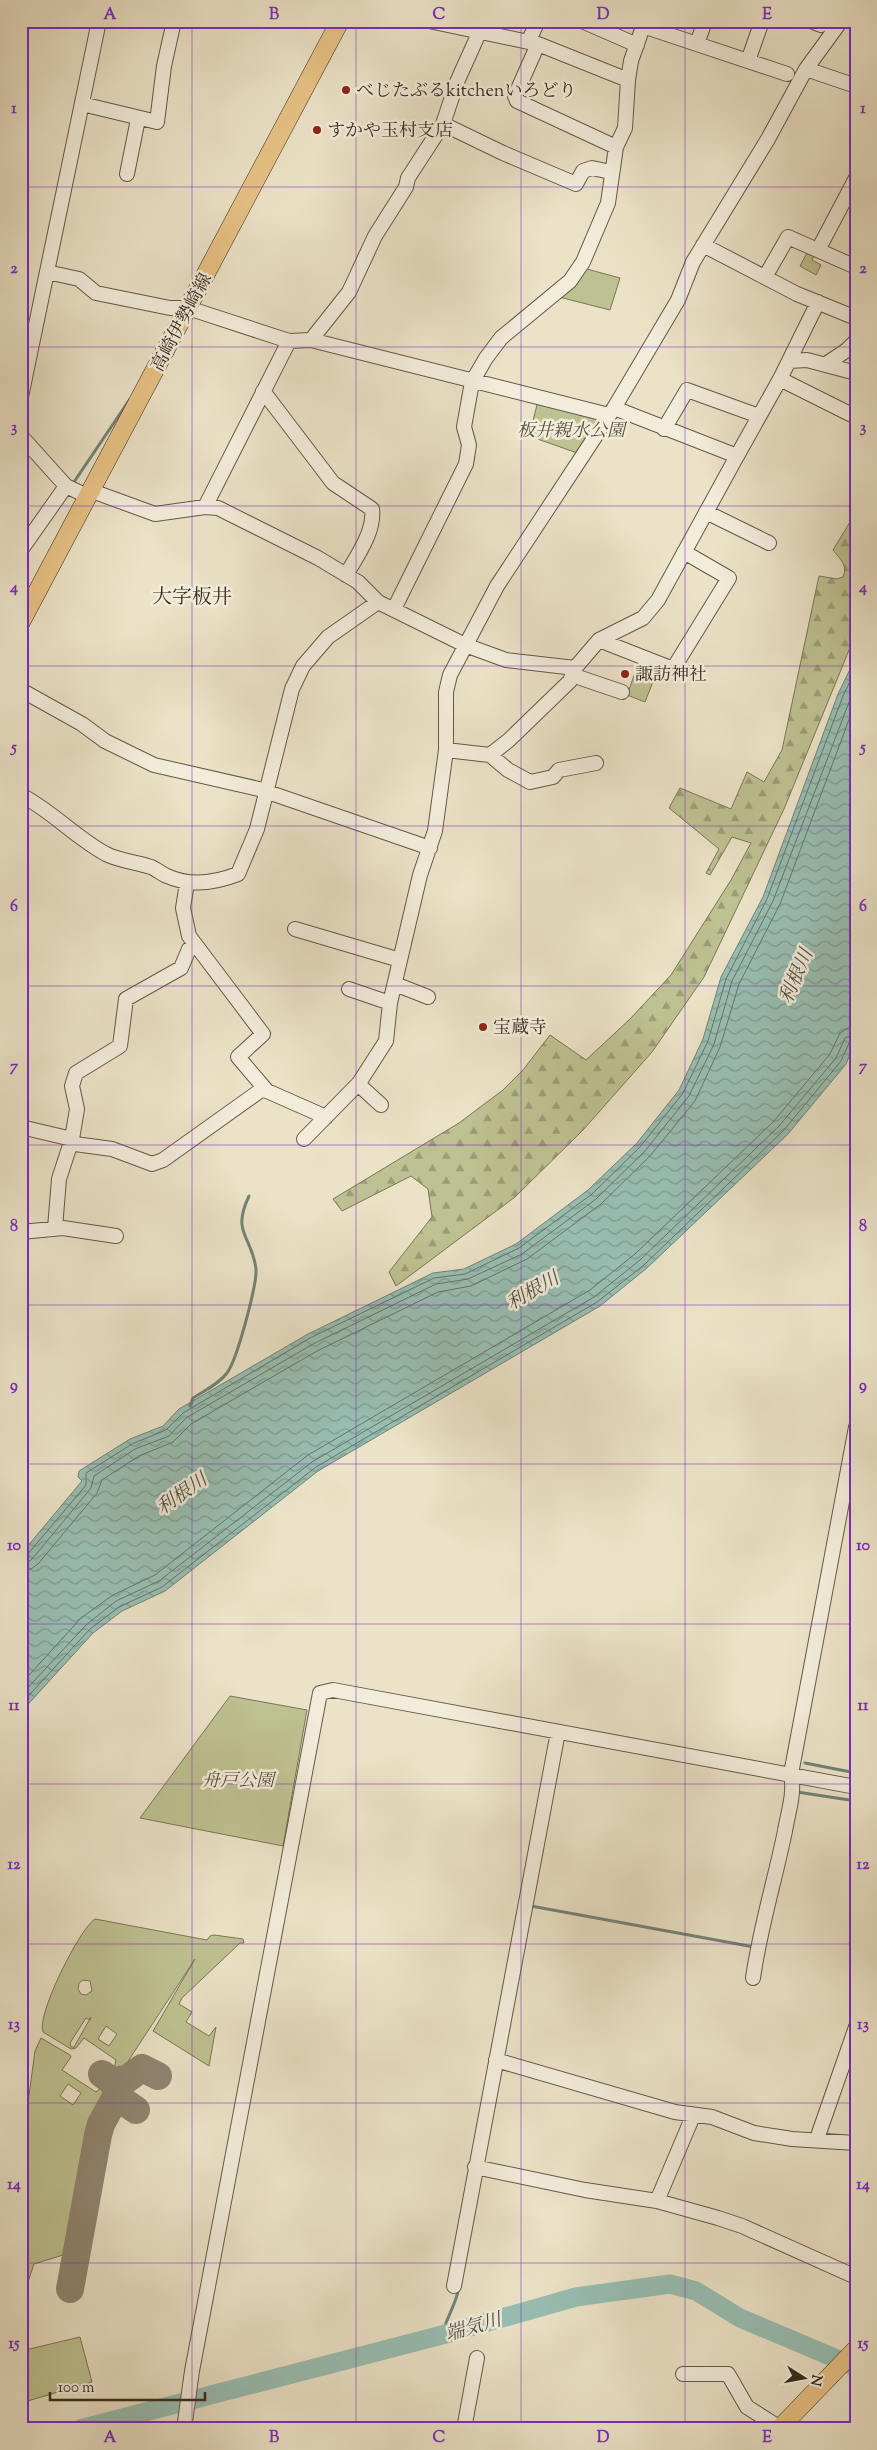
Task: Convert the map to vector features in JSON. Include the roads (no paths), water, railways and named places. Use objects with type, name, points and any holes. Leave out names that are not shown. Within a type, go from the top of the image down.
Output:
[{"type":"main road","name":"高崎伊勢崎線","points":[[21,622],[340,21]]},
{"type":"main road","points":[[779,2428],[856,2349]]},
{"type":"street","points":[[21,397],[99,21]]},
{"type":"street","points":[[82,104],[138,119],[157,122],[164,66],[174,21]]},
{"type":"street","points":[[429,21],[481,27],[533,43],[628,80]]},
{"type":"street","points":[[538,21],[516,96],[517,101],[616,146]]},
{"type":"street","points":[[582,21],[637,45]]},
{"type":"street","points":[[697,44],[705,21]]},
{"type":"street","points":[[748,61],[762,21]]},
{"type":"street","points":[[811,21],[821,24],[824,21]]},
{"type":"street","points":[[304,1138],[358,1084],[386,1041],[390,1003],[400,960],[420,875],[435,831],[446,750],[446,692],[450,675],[496,586],[612,412],[678,300],[693,262],[768,139],[806,69],[841,21]]},
{"type":"street","points":[[394,609],[466,464],[469,445],[464,427],[472,382],[486,358],[501,338],[570,281],[583,262],[608,203],[616,146],[625,128],[628,80],[644,24],[787,74]]},
{"type":"street","points":[[311,340],[349,292],[375,236],[406,187],[408,178],[444,124],[457,82],[481,27]]},
{"type":"street","points":[[806,69],[856,86]]},
{"type":"street","points":[[127,174],[138,119]]},
{"type":"street","points":[[444,124],[503,153],[576,184],[584,171],[592,168],[611,172]]},
{"type":"street","points":[[818,250],[856,178]]},
{"type":"street","points":[[765,277],[788,237],[856,267]]},
{"type":"street","points":[[703,245],[765,277],[856,318]]},
{"type":"street","points":[[47,272],[79,279],[96,292],[170,308],[188,308],[290,341],[311,340],[472,382],[612,412],[737,456]]},
{"type":"street","points":[[490,756],[570,681],[574,671],[599,640],[643,618],[658,600],[780,379],[818,302]]},
{"type":"street","points":[[204,507],[290,341]]},
{"type":"street","points":[[826,364],[847,350],[856,341]]},
{"type":"street","points":[[789,361],[807,360],[856,373]]},
{"type":"street","points":[[780,379],[852,415],[856,408]]},
{"type":"street","points":[[664,429],[687,390],[759,416]]},
{"type":"street","points":[[263,391],[334,483],[372,508],[373,515],[364,542],[346,575]]},
{"type":"street","points":[[21,436],[66,486],[155,514],[204,507],[218,508],[358,582],[378,602],[465,645],[506,660],[574,671],[622,692]]},
{"type":"street","points":[[21,550],[66,486]]},
{"type":"street","points":[[706,512],[769,543]]},
{"type":"street","points":[[599,640],[673,669],[729,578],[684,552]]},
{"type":"street","points":[[21,795],[52,813],[107,854],[151,867],[187,883],[200,884],[238,874],[256,830],[292,689],[303,666],[328,636],[378,602]]},
{"type":"street","points":[[21,690],[82,724],[105,741],[146,762],[267,792],[430,848]]},
{"type":"street","points":[[446,750],[490,756],[508,770],[530,782],[553,777],[559,770],[596,763]]},
{"type":"street","points":[[187,883],[183,908],[189,936],[242,1003],[263,1034],[238,1058],[264,1088],[326,1117]]},
{"type":"street","points":[[295,929],[400,960]]},
{"type":"street","points":[[55,1228],[59,1179],[72,1139],[77,1109],[72,1086],[76,1073],[120,1046],[126,999],[181,968],[190,949],[195,946]]},
{"type":"street","points":[[395,984],[428,997]]},
{"type":"street","points":[[349,989],[390,1003]]},
{"type":"street","points":[[358,1084],[381,1105]]},
{"type":"street","points":[[21,1127],[72,1139],[75,1144],[112,1149],[147,1163],[158,1163],[264,1088]]},
{"type":"street","points":[[21,1232],[55,1228],[116,1236]]},
{"type":"street","points":[[752,1978],[758,1943],[775,1879],[793,1790],[791,1774],[852,1466],[856,1427]]},
{"type":"street","points":[[185,2426],[192,2377],[320,1693],[333,1690],[856,1787]]},
{"type":"street","points":[[454,2286],[558,1732]]},
{"type":"street","points":[[819,2140],[818,2133],[856,2027]]},
{"type":"street","points":[[496,2060],[693,2116],[702,2114],[754,2133],[792,2139],[856,2143]]},
{"type":"street","points":[[657,2201],[693,2116]]},
{"type":"street","points":[[475,2168],[586,2190],[657,2201],[742,2226],[856,2277]]},
{"type":"street","points":[[464,2429],[477,2358]]},
{"type":"street","points":[[683,2374],[728,2374],[748,2407],[779,2428]]},
{"type":"water","name":"利根川","points":[[856,657],[856,1040],[846,1064],[788,1134],[647,1268],[600,1306],[318,1471],[165,1591],[122,1611],[93,1633],[21,1712],[21,1554],[82,1481],[78,1477],[79,1471],[130,1439],[163,1426],[179,1409],[308,1334],[433,1273],[464,1269],[516,1244],[588,1190],[637,1143],[679,1090],[703,1039],[721,977],[763,897],[838,694]]},
{"type":"waterway","points":[[74,482],[130,399]]},
{"type":"waterway","points":[[190,1406],[193,1398],[216,1384],[227,1373],[236,1354],[246,1322],[256,1269],[254,1258],[242,1227],[244,1209],[249,1196]]},
{"type":"waterway","points":[[805,1763],[856,1773]]},
{"type":"waterway","points":[[797,1792],[856,1801]]},
{"type":"waterway","points":[[531,1907],[754,1947]]},
{"type":"waterway","name":"端気川","points":[[80,2429],[442,2335],[576,2297],[670,2284],[696,2291],[740,2318],[856,2367]]},
{"type":"waterway","points":[[442,2335],[456,2300],[459,2287]]},
{"type":"place","name":"べじたぶるkitchenいろどり","points":[[346,90]]},
{"type":"place","name":"すかや玉村支店","points":[[317,130]]},
{"type":"place","name":"諏訪神社","points":[[625,674]]},
{"type":"place","name":"宝蔵寺","points":[[483,1027]]},
{"type":"district","name":"大字板井","points":[[192,596]]},
{"type":"park label","name":"板井親水公園","points":[[571,430]]},
{"type":"park label","name":"舟戸公園","points":[[238,1780]]}]
